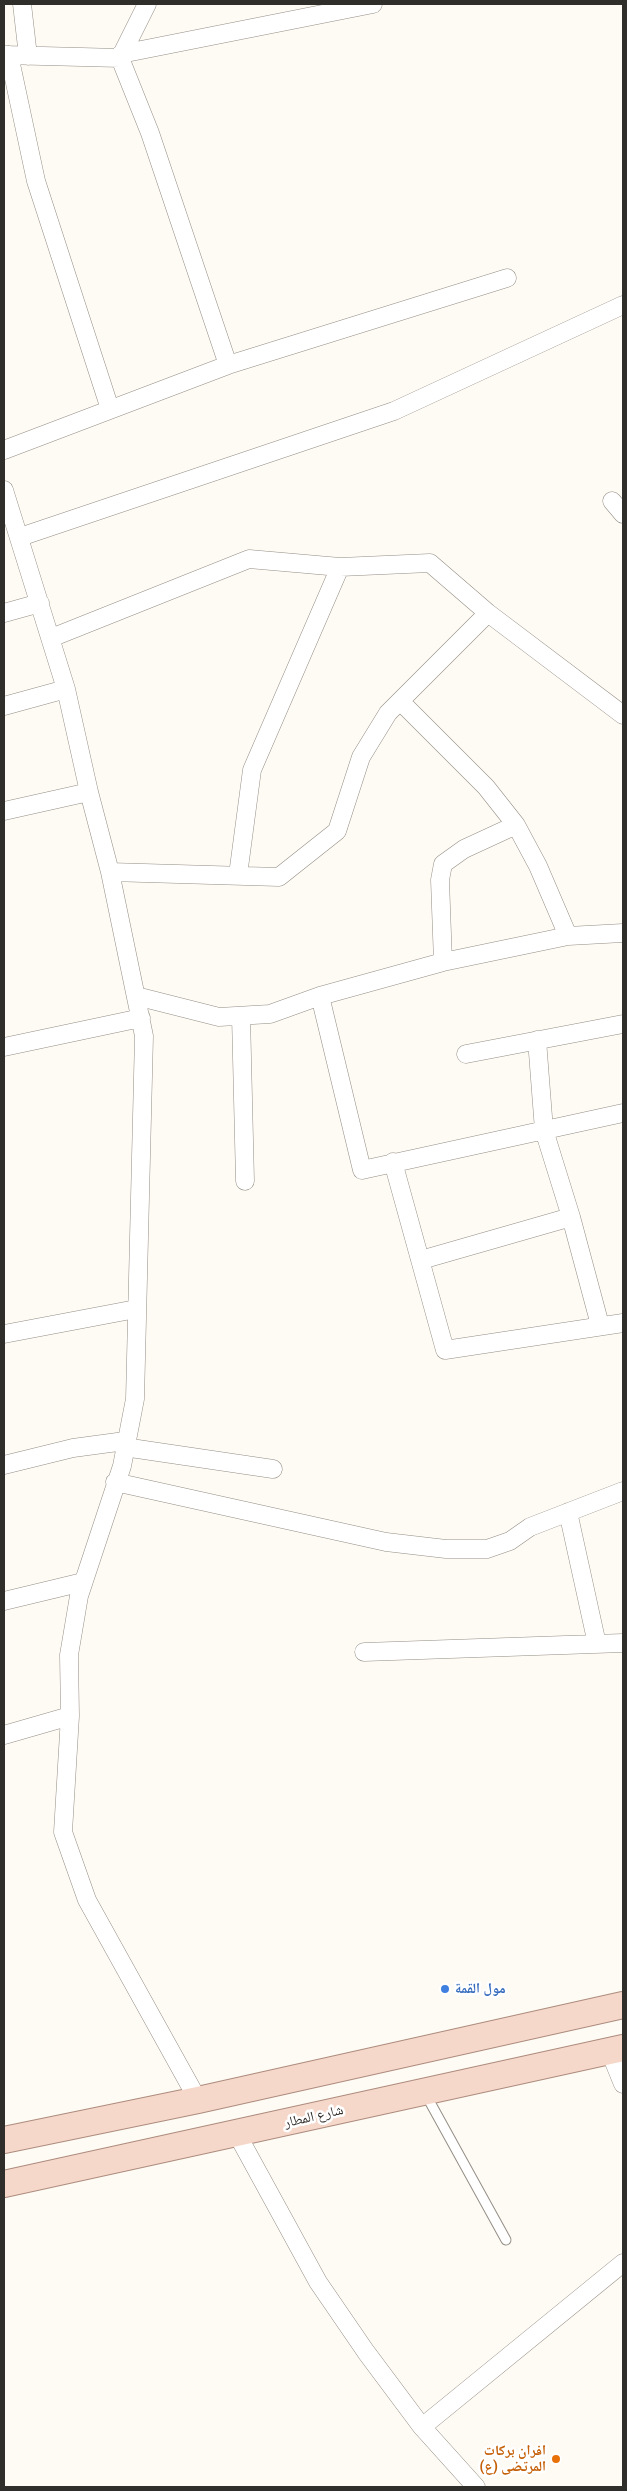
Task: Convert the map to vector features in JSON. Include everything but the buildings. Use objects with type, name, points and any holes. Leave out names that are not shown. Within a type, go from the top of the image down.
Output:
[{"type":"main road","points":[[4,2140],[198,2100],[623,2005]]},
{"type":"main road","name":"شارع المطار","points":[[4,2184],[617,2050]]},
{"type":"street","points":[[22,4],[28,56]]},
{"type":"street","points":[[147,4],[120,56],[150,133],[228,366]]},
{"type":"street","points":[[110,410],[36,181],[6,55],[120,56],[373,4]]},
{"type":"street","points":[[4,450],[228,366],[507,278]]},
{"type":"street","points":[[20,537],[394,411],[621,308]]},
{"type":"street","points":[[4,490],[66,689],[89,792],[110,872],[144,1036],[135,1399],[122,1466],[115,1482],[83,1582],[69,1654],[70,1716],[63,1832],[87,1900],[198,2100]]},
{"type":"street","points":[[51,638],[249,559],[340,567],[430,563],[488,613],[623,715]]},
{"type":"street","points":[[238,875],[252,770],[340,567]]},
{"type":"street","points":[[4,613],[40,603]]},
{"type":"street","points":[[110,872],[279,877],[337,831],[361,757],[388,713],[488,613]]},
{"type":"street","points":[[4,706],[66,689]]},
{"type":"street","points":[[400,702],[486,787],[516,825],[538,866],[568,936]]},
{"type":"street","points":[[4,811],[89,792]]},
{"type":"street","points":[[443,962],[440,880],[443,864],[464,849],[516,825]]},
{"type":"street","points":[[136,996],[219,1017],[270,1014],[320,996],[443,962],[568,936],[623,933]]},
{"type":"street","points":[[320,996],[362,1170],[623,1112]]},
{"type":"street","points":[[241,1016],[245,1181]]},
{"type":"street","points":[[4,1047],[141,1018]]},
{"type":"street","points":[[466,1054],[623,1024]]},
{"type":"street","points":[[537,1040],[544,1130],[571,1217],[600,1325]]},
{"type":"street","points":[[394,1162],[445,1350],[623,1323]]},
{"type":"street","points":[[421,1260],[571,1217]]},
{"type":"street","points":[[4,1334],[136,1309]]},
{"type":"street","points":[[4,1465],[73,1448],[125,1444],[273,1469]]},
{"type":"street","points":[[115,1482],[386,1542],[446,1549],[487,1549],[510,1541],[530,1527],[623,1491]]},
{"type":"street","points":[[568,1512],[597,1644]]},
{"type":"street","points":[[4,1601],[83,1582]]},
{"type":"street","points":[[364,1652],[623,1642]]},
{"type":"street","points":[[4,1735],[70,1716]]},
{"type":"street","points":[[617,2050],[623,2084]]},
{"type":"street","points":[[237,2134],[318,2282],[366,2352],[422,2427],[476,2487]]},
{"type":"street","points":[[422,2427],[623,2263]]},
{"type":"lane","points":[[424,2092],[506,2240]]},
{"type":"place","name":"مول القمة","points":[[445,1989]]},
{"type":"place","name":"افران بركات المرتضى (ع)","points":[[556,2459]]}]
